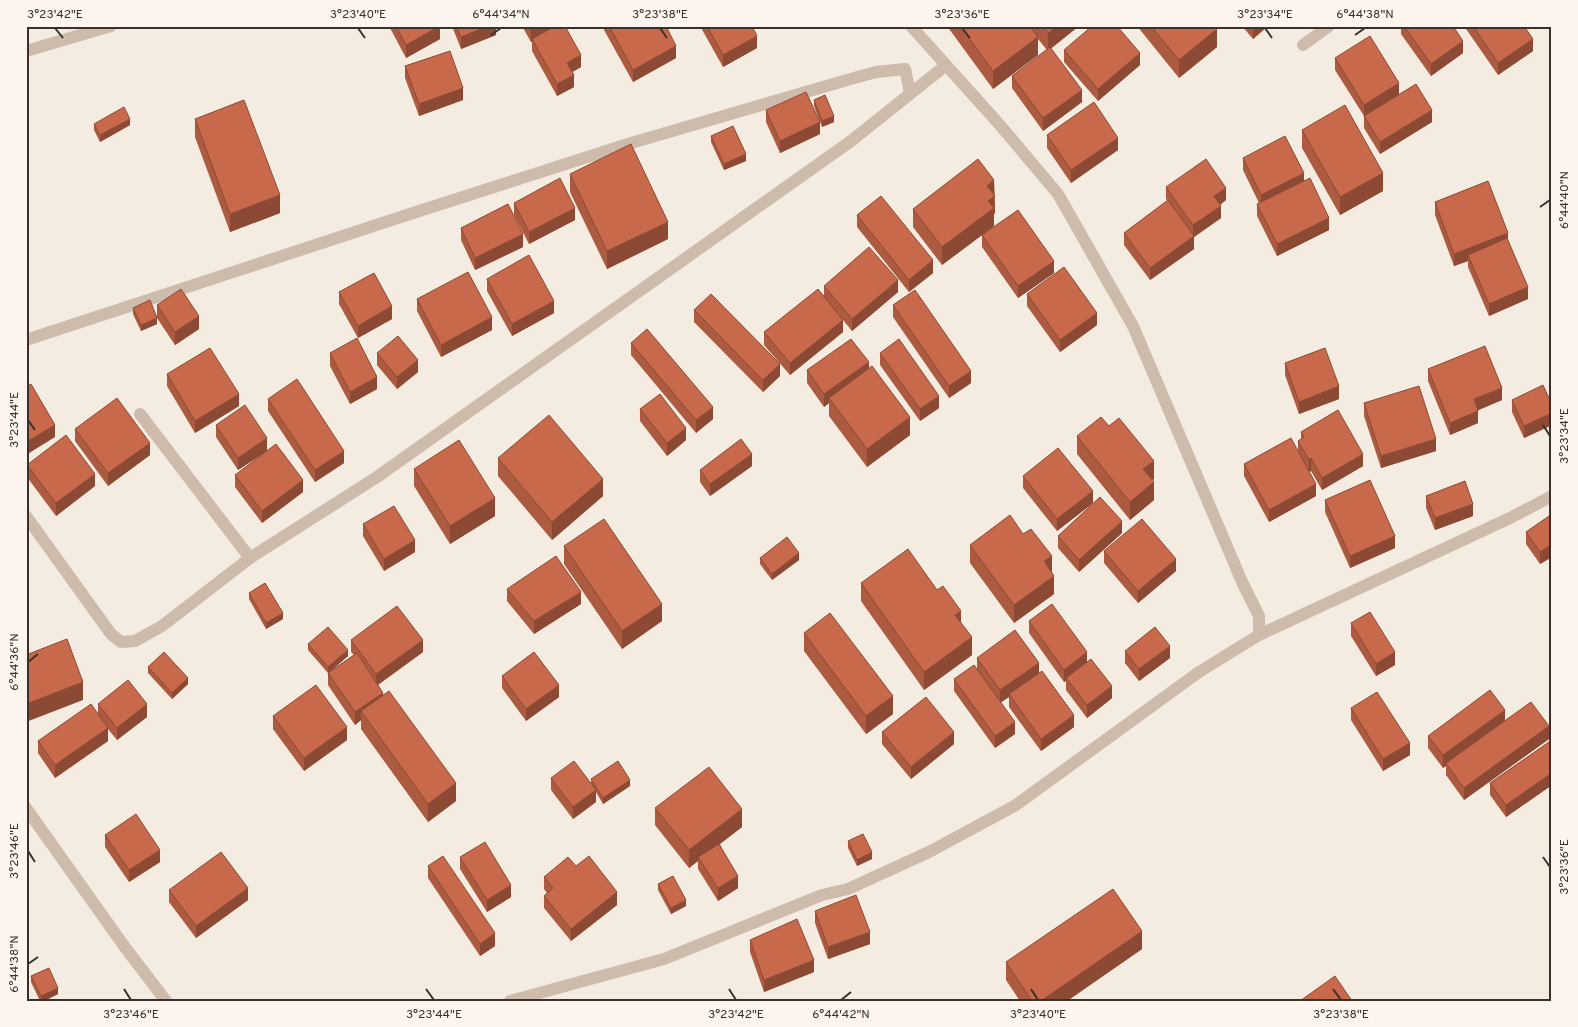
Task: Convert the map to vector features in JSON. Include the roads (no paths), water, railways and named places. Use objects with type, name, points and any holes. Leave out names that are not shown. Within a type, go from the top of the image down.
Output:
[{"type":"street","points":[[26,51],[111,26]]},
{"type":"street","points":[[911,26],[999,124],[1058,194],[1133,326],[1259,616],[1259,635]]},
{"type":"street","points":[[1303,45],[1329,26]]},
{"type":"street","points":[[26,516],[111,634],[122,642],[135,642],[162,626],[250,558],[385,472],[851,141],[945,66]]},
{"type":"street","points":[[26,340],[612,149],[854,78],[876,72],[905,69],[910,93]]},
{"type":"street","points":[[140,414],[250,558]]},
{"type":"street","points":[[510,1001],[664,958],[822,895],[848,889],[929,852],[1016,805],[1199,672],[1259,635],[1510,518],[1552,496]]},
{"type":"street","points":[[26,808],[124,946],[166,1001]]}]
